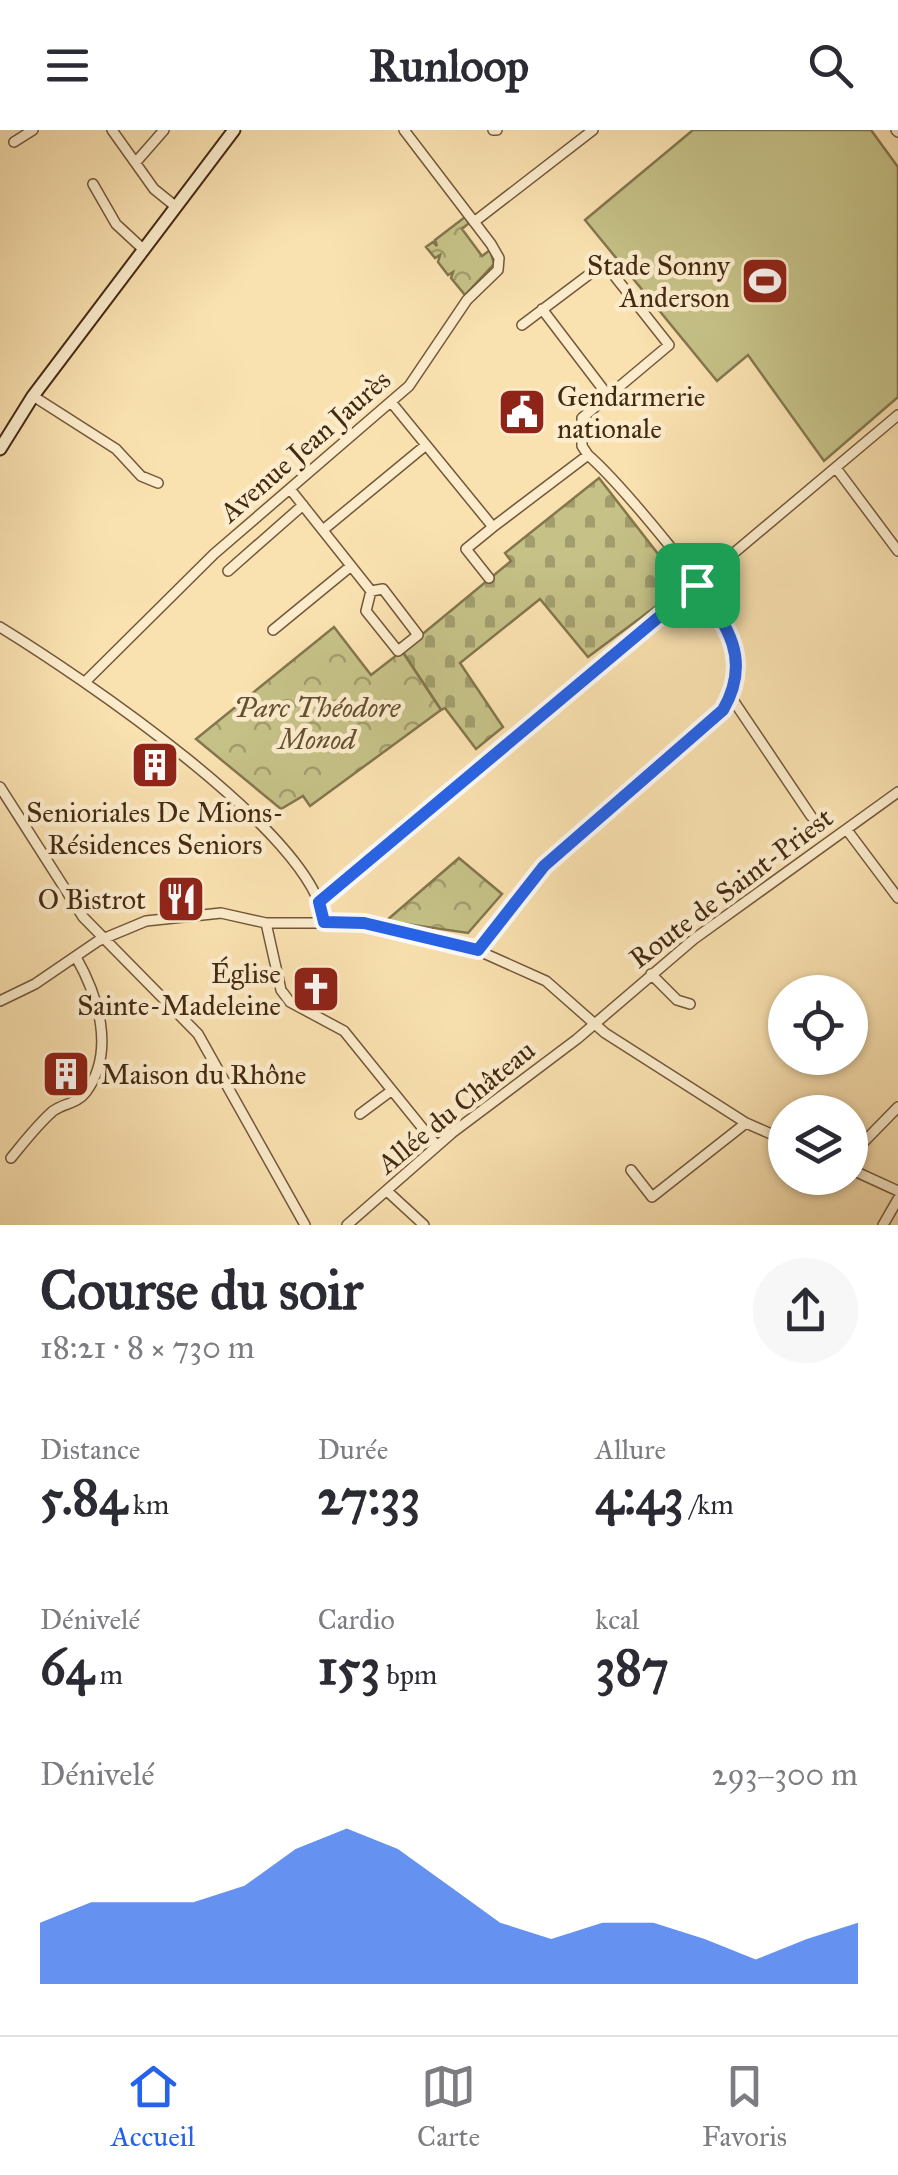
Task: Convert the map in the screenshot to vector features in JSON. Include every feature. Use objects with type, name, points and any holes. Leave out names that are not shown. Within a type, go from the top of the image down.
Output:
[{"type":"main road","points":[[0,449],[33,396],[234,130]]},
{"type":"street","points":[[14,142],[34,130]]},
{"type":"street","points":[[112,130],[154,189],[175,206]]},
{"type":"street","points":[[136,162],[164,130]]},
{"type":"street","points":[[404,130],[474,222],[593,130]]},
{"type":"street","points":[[93,184],[116,224],[143,249]]},
{"type":"street","name":"Avenue Jean Jaurès","points":[[86,681],[214,554],[409,386],[468,300],[498,270],[499,258],[474,222]]},
{"type":"street","points":[[478,950],[544,866],[723,710],[730,698],[738,656],[733,636],[697,585],[582,446],[582,418],[669,345],[609,269],[590,271],[522,324]]},
{"type":"street","points":[[542,309],[609,396]]},
{"type":"street","points":[[33,396],[116,449],[140,476],[158,483]]},
{"type":"street","points":[[390,402],[493,527]]},
{"type":"street","points":[[319,902],[898,415]]},
{"type":"street","points":[[324,530],[426,445]]},
{"type":"street","points":[[489,578],[466,549],[588,454]]},
{"type":"street","points":[[836,468],[898,552]]},
{"type":"street","points":[[290,488],[370,591],[366,612],[398,651],[418,635],[383,589],[370,591]]},
{"type":"street","points":[[228,571],[303,505]]},
{"type":"street","points":[[273,630],[351,566]]},
{"type":"street","points":[[0,627],[86,681],[170,744],[236,802],[278,846],[319,902],[324,922]]},
{"type":"street","points":[[730,698],[811,816]]},
{"type":"street","points":[[0,787],[64,892],[198,1034],[305,1225]]},
{"type":"street","name":"Route de Saint-Priest","points":[[594,1024],[651,974],[898,792]]},
{"type":"street","points":[[847,830],[898,898]]},
{"type":"street","points":[[0,1000],[105,938],[146,921],[200,912],[266,922],[364,923],[478,950],[546,981],[594,1024],[746,1123],[768,1133]]},
{"type":"street","points":[[266,922],[281,990],[290,1002],[344,1030],[436,1146]]},
{"type":"street","points":[[11,1158],[57,1108],[74,1103],[90,1084],[100,1051],[99,1009],[76,957]]},
{"type":"street","points":[[651,974],[678,1000],[690,1004]]},
{"type":"street","name":"Allée du Château","points":[[347,1225],[436,1146],[594,1024]]},
{"type":"street","points":[[360,1114],[391,1091]]},
{"type":"street","points":[[868,1138],[898,1107]]},
{"type":"street","points":[[631,1170],[652,1196],[746,1123]]},
{"type":"street","points":[[868,1177],[898,1191]]},
{"type":"street","points":[[387,1191],[424,1225]]},
{"type":"street","points":[[883,1225],[898,1198]]},
{"type":"green space","name":"Stade Sonny Anderson","points":[[693,130],[871,130],[898,167],[898,397],[824,461],[748,355],[717,381],[585,220]]},
{"type":"green space","points":[[465,217],[469,223],[462,229],[482,256],[490,250],[494,264],[465,295],[451,278],[453,272],[448,275],[438,262],[440,255],[435,258],[426,247],[433,242],[437,246],[435,240]]},
{"type":"green space","points":[[599,478],[683,586],[588,657],[540,599],[460,663],[503,727],[476,749],[445,708],[441,710],[402,651],[511,561],[505,553]]},
{"type":"green space","name":"Parc Théodore Monod","points":[[334,627],[371,675],[402,651],[441,710],[310,806],[303,796],[281,809],[196,739]]},
{"type":"green space","points":[[459,858],[502,894],[468,933],[386,921]]},
{"type":"place","name":"Stade Sonny Anderson","points":[[765,281]]},
{"type":"place","name":"Gendarmerie nationale","points":[[522,412]]},
{"type":"place","name":"Senioriales De Mions- Résidences Seniors","points":[[155,765]]},
{"type":"place","name":"O Bistrot","points":[[181,899]]},
{"type":"place","name":"Église Sainte-Madeleine","points":[[316,989]]},
{"type":"place","name":"Maison du Rhône","points":[[66,1074]]},
{"type":"route","points":[[697,585],[733,636],[738,656],[736,682],[723,710],[544,866],[478,950],[364,923],[324,922],[319,902],[697,585]]}]
